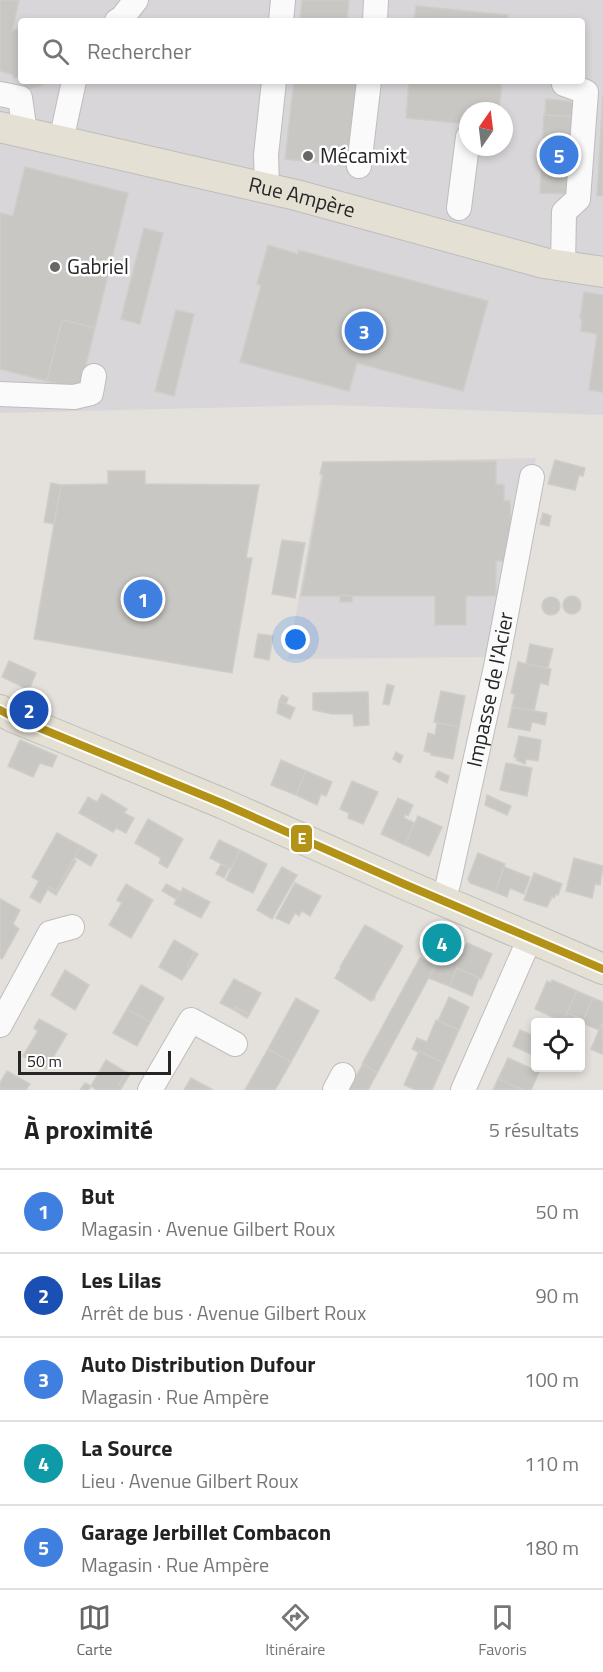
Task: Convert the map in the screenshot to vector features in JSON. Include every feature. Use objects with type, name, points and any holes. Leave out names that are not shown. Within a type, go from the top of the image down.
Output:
[{"type":"main road","name":"Rue Ampère","points":[[12,129],[267,188],[544,263],[603,272]]},
{"type":"main road","points":[[4,719],[224,804],[603,969]]},
{"type":"street","points":[[122,18],[136,0]]},
{"type":"street","points":[[281,18],[284,0]]},
{"type":"street","points":[[375,18],[376,0]]},
{"type":"street","points":[[61,141],[73,84]]},
{"type":"street","points":[[267,188],[266,155],[274,84]]},
{"type":"street","points":[[359,166],[369,84]]},
{"type":"street","points":[[563,266],[564,212],[578,199],[586,92],[564,84]]},
{"type":"street","points":[[0,94],[20,98],[12,129]]},
{"type":"street","points":[[459,208],[466,156]]},
{"type":"street","points":[[0,394],[74,397],[91,393],[94,376]]},
{"type":"street","name":"Impasse de l'Acier","points":[[442,900],[448,884],[496,667],[532,477]]},
{"type":"street","points":[[0,1025],[50,933],[72,927]]},
{"type":"street","points":[[463,1090],[530,938]]},
{"type":"street","points":[[150,1090],[191,1020],[235,1044]]},
{"type":"shaded area","points":[[0,0],[603,0],[603,415],[331,405],[0,413]]},
{"type":"shaded area","points":[[536,458],[498,657],[288,659],[323,462]]},
{"type":"building","points":[[0,0],[19,0],[12,31],[18,29],[18,77],[14,78],[13,75],[0,71]]},
{"type":"building","points":[[302,0],[349,0],[347,18],[300,18]]},
{"type":"building","points":[[416,6],[508,15],[508,18],[414,18]]},
{"type":"building","points":[[23,84],[43,84],[43,85],[24,90]]},
{"type":"building","points":[[294,84],[361,84],[352,167],[285,159]]},
{"type":"building","points":[[409,84],[502,84],[500,102],[459,102],[459,123],[406,118]]},
{"type":"building","points":[[603,94],[603,196],[597,196]]},
{"type":"building","points":[[546,99],[578,102],[578,117],[545,115]]},
{"type":"building","points":[[544,115],[579,117],[574,194],[540,193]]},
{"type":"building","name":"Gabriel","points":[[25,167],[128,193],[95,328],[62,320],[47,381],[0,369],[0,213],[13,216]]},
{"type":"building","points":[[144,228],[163,233],[140,324],[121,319]]},
{"type":"building","points":[[268,245],[298,254],[298,250],[488,301],[463,391],[357,363],[349,391],[240,362],[261,285],[257,284]]},
{"type":"building","points":[[584,292],[603,295],[603,392],[589,390],[597,334],[581,331],[582,319],[580,318]]},
{"type":"building","points":[[176,310],[194,314],[174,396],[155,391]]},
{"type":"building","points":[[62,320],[95,328],[80,389],[47,381]]},
{"type":"building","points":[[555,460],[585,468],[583,476],[579,475],[575,490],[548,484]]},
{"type":"building","points":[[496,461],[496,484],[504,485],[504,501],[510,501],[511,538],[506,561],[496,561],[496,596],[466,596],[466,625],[435,625],[435,596],[301,596],[323,475],[320,474],[323,462]]},
{"type":"building","points":[[108,471],[145,471],[145,484],[259,485],[246,558],[252,558],[232,673],[34,639],[61,485],[108,484]]},
{"type":"building","points":[[51,483],[61,485],[54,524],[44,522]]},
{"type":"building","points":[[543,513],[551,516],[549,526],[540,524]]},
{"type":"building","points":[[282,540],[305,543],[295,598],[272,594]]},
{"type":"building","points":[[340,595],[352,596],[352,602],[340,602]]},
{"type":"building","points":[[572,596],[578,599],[581,605],[578,611],[572,614],[566,611],[563,605],[566,599]]},
{"type":"building","points":[[551,597],[557,600],[560,606],[557,612],[551,615],[545,612],[542,606],[545,600]]},
{"type":"building","points":[[258,634],[273,636],[269,660],[254,657]]},
{"type":"building","points":[[530,644],[553,649],[548,668],[526,664]]},
{"type":"building","points":[[9,661],[36,673],[29,690],[2,677]]},
{"type":"building","points":[[518,662],[551,669],[548,685],[540,683],[534,711],[512,707],[515,694],[511,693]]},
{"type":"building","points":[[387,684],[394,686],[389,705],[383,704]]},
{"type":"building","points":[[441,691],[465,696],[459,727],[434,722]]},
{"type":"building","points":[[368,692],[369,725],[354,726],[353,714],[332,714],[313,710],[313,693]]},
{"type":"building","points":[[282,695],[288,698],[286,704],[279,701]]},
{"type":"building","points":[[279,701],[295,708],[290,719],[277,713]]},
{"type":"building","points":[[512,707],[547,713],[545,725],[532,722],[530,731],[508,727]]},
{"type":"building","points":[[437,723],[459,727],[453,759],[431,755],[424,751],[428,733],[435,735]]},
{"type":"building","points":[[519,736],[541,740],[538,761],[526,759],[525,764],[516,760],[517,758],[514,757]]},
{"type":"building","points":[[20,740],[57,756],[52,767],[40,763],[33,777],[8,766]]},
{"type":"building","points":[[396,752],[403,756],[400,763],[393,759]]},
{"type":"building","points":[[281,760],[306,771],[296,795],[271,785]]},
{"type":"building","points":[[506,763],[532,768],[527,796],[500,790]]},
{"type":"building","points":[[306,771],[332,782],[326,796],[321,794],[317,805],[296,795]]},
{"type":"building","points":[[438,771],[449,776],[447,783],[435,777]]},
{"type":"building","points":[[352,781],[378,792],[363,824],[348,818],[349,813],[340,809]]},
{"type":"building","points":[[102,794],[127,809],[124,813],[134,818],[126,833],[116,828],[113,832],[79,813],[88,797],[97,802]]},
{"type":"building","points":[[487,795],[511,806],[507,815],[485,805]]},
{"type":"building","points":[[398,798],[413,805],[408,816],[405,814],[404,818],[415,823],[405,845],[381,834]]},
{"type":"building","points":[[418,816],[442,827],[429,856],[405,845]]},
{"type":"building","points":[[148,819],[183,839],[167,868],[159,863],[161,858],[135,843]]},
{"type":"building","points":[[57,833],[81,846],[56,891],[49,887],[40,903],[30,897],[39,881],[32,877]]},
{"type":"building","points":[[219,840],[240,850],[231,869],[210,858]]},
{"type":"building","points":[[81,846],[97,855],[91,866],[75,857]]},
{"type":"building","points":[[240,850],[267,864],[253,893],[226,880]]},
{"type":"building","points":[[478,853],[505,864],[495,892],[470,883],[468,879]]},
{"type":"building","points":[[574,858],[603,866],[600,885],[595,884],[592,898],[566,891]]},
{"type":"building","points":[[74,859],[76,861],[56,895],[48,890],[49,887],[56,891]]},
{"type":"building","points":[[221,864],[229,868],[224,878],[216,874]]},
{"type":"building","points":[[282,867],[297,875],[272,919],[257,910]]},
{"type":"building","points":[[504,867],[530,877],[524,894],[510,888],[507,897],[495,892]]},
{"type":"building","points":[[534,873],[562,884],[558,895],[552,897],[547,907],[524,900]]},
{"type":"building","points":[[295,883],[321,896],[310,916],[302,911],[299,916],[295,913],[289,924],[276,918]]},
{"type":"building","points":[[126,884],[153,900],[131,938],[109,925],[122,903],[117,900]]},
{"type":"building","points":[[166,884],[181,892],[176,899],[162,891]]},
{"type":"building","points":[[183,888],[210,902],[201,918],[174,904]]},
{"type":"building","points":[[0,899],[20,910],[13,924],[19,929],[2,959],[0,958]]},
{"type":"building","points":[[365,925],[403,946],[374,1000],[371,1001],[335,978]]},
{"type":"building","points":[[440,936],[450,940],[443,951],[434,947]]},
{"type":"building","points":[[174,940],[195,952],[182,980],[159,967]]},
{"type":"building","points":[[450,940],[464,948],[462,953],[447,945]]},
{"type":"building","points":[[467,943],[492,954],[481,979],[457,968],[449,986],[429,978],[447,945],[462,953]]},
{"type":"building","points":[[195,952],[198,954],[190,967],[187,966]]},
{"type":"building","points":[[420,958],[435,966],[377,1073],[362,1064]]},
{"type":"building","points":[[457,968],[479,978],[472,996],[449,986]]},
{"type":"building","points":[[65,970],[89,985],[75,1010],[51,995]]},
{"type":"building","points":[[234,979],[261,993],[249,1015],[235,1007],[234,1010],[220,1003]]},
{"type":"building","points":[[552,980],[577,991],[565,1018],[554,1018],[535,1009],[547,981],[551,983]]},
{"type":"building","points":[[141,985],[164,998],[150,1022],[127,1009]]},
{"type":"building","points":[[577,991],[593,998],[585,1018],[567,1013]]},
{"type":"building","points":[[449,997],[469,1007],[459,1030],[438,1021]]},
{"type":"building","points":[[296,998],[319,1011],[291,1062],[268,1049]]},
{"type":"building","points":[[593,998],[603,1002],[603,1021],[599,1030],[585,1024],[584,1018]]},
{"type":"building","points":[[235,1007],[249,1015],[247,1018],[234,1010]]},
{"type":"building","points":[[127,1009],[150,1022],[137,1046],[113,1033]]},
{"type":"building","points":[[567,1013],[575,1016],[574,1018],[565,1018]]},
{"type":"building","points":[[39,1019],[67,1034],[46,1069],[23,1056],[38,1031],[34,1028]]},
{"type":"building","points":[[436,1020],[459,1030],[444,1063],[412,1049],[417,1038],[427,1042]]},
{"type":"building","points":[[602,1023],[603,1052],[602,1054],[591,1049]]},
{"type":"building","points":[[520,1030],[531,1035],[531,1054],[513,1046]]},
{"type":"building","points":[[268,1049],[291,1062],[275,1090],[245,1090]]},
{"type":"building","points":[[419,1051],[444,1063],[432,1090],[416,1090],[404,1085]]},
{"type":"building","points":[[508,1058],[531,1068],[531,1072],[539,1072],[531,1090],[523,1090],[498,1079]]},
{"type":"building","points":[[106,1060],[126,1072],[119,1085],[122,1087],[120,1090],[97,1090],[91,1086]]},
{"type":"building","points":[[363,1064],[377,1073],[368,1090],[348,1090]]},
{"type":"building","points":[[7,1071],[30,1084],[26,1090],[0,1090],[0,1083]]},
{"type":"building","points":[[126,1072],[130,1074],[122,1087],[119,1085]]},
{"type":"building","points":[[191,1078],[213,1090],[184,1090]]},
{"type":"building","points":[[498,1079],[523,1090],[493,1090]]},
{"type":"building","points":[[85,1083],[91,1086],[88,1090],[80,1090]]},
{"type":"transit line","name":"E","points":[[0,710],[224,804],[603,969]]},
{"type":"place","name":"Garage Jerbillet Combacon","points":[[559,155]]},
{"type":"place","name":"Mécamixt","points":[[308,156]]},
{"type":"place","name":"Gabriel","points":[[55,267]]},
{"type":"place","name":"Auto Distribution Dufour","points":[[364,331]]},
{"type":"place","name":"But","points":[[143,599]]},
{"type":"place","name":"Les Lilas","points":[[29,710]]},
{"type":"place","name":"La Source","points":[[442,943]]}]
